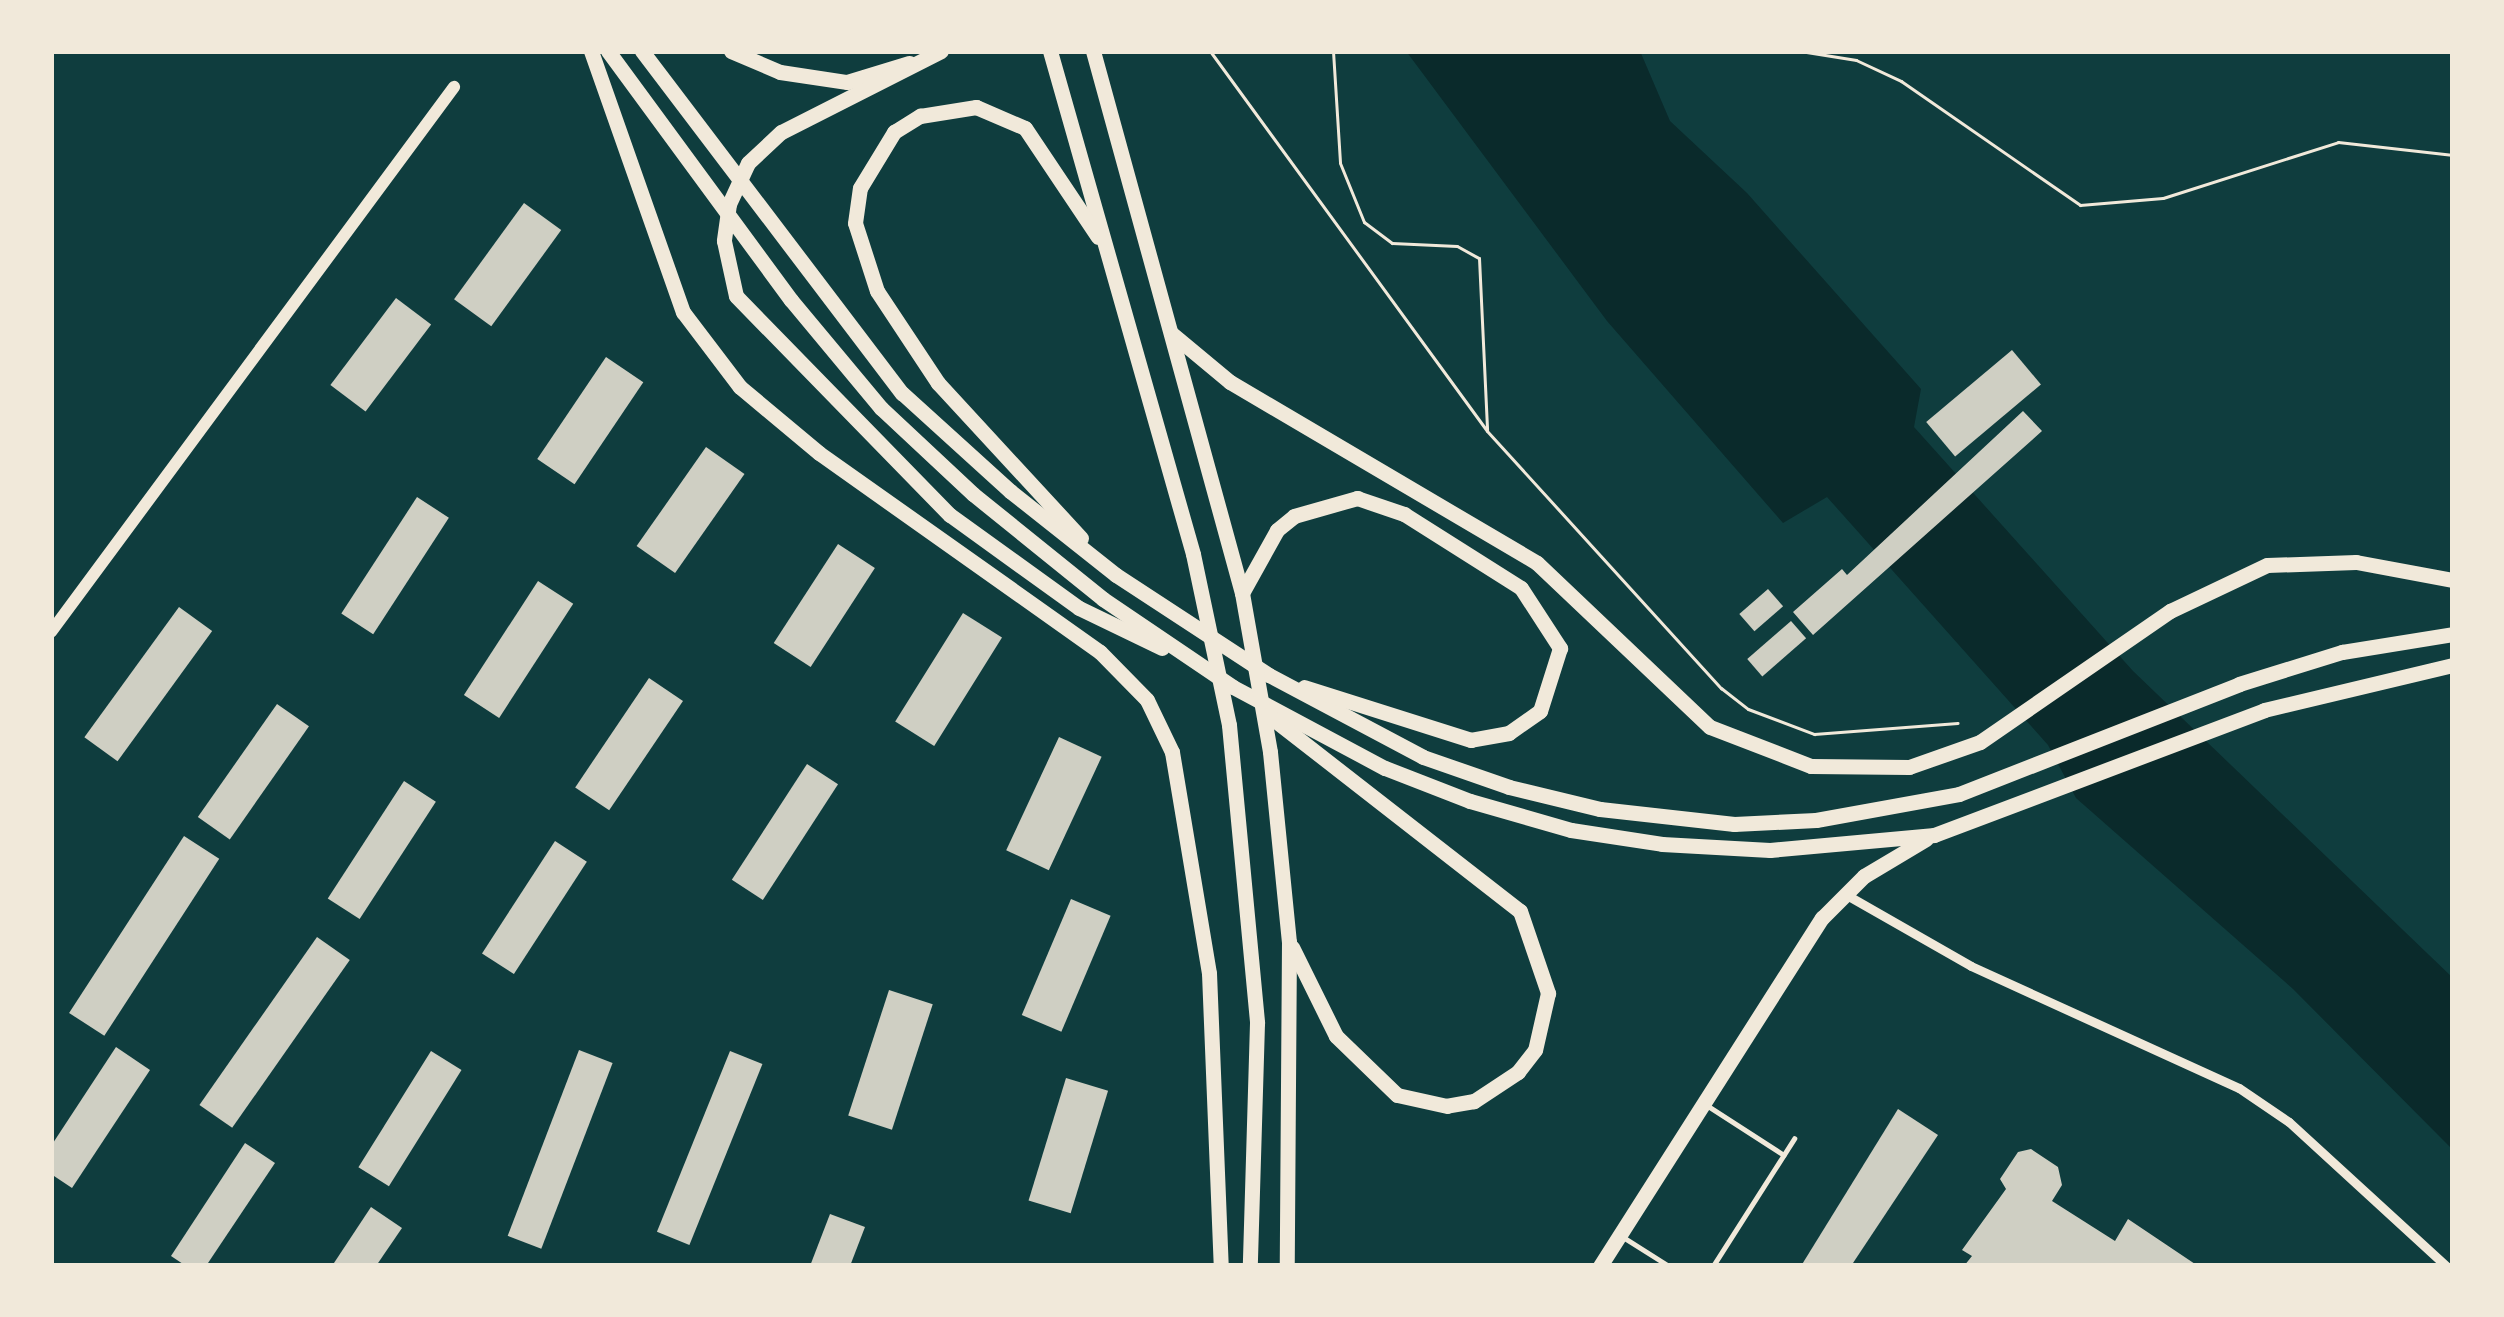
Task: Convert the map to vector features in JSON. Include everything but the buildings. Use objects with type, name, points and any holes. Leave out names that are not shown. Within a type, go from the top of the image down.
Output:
[{"type":"main road","points":[[591,51],[683,312],[740,387],[819,453],[1100,652],[1147,700],[1172,752],[1209,974],[1221,1266]]},
{"type":"main road","points":[[608,51],[881,408],[1053,559],[1233,687],[1520,911],[1538,946],[1548,994],[1534,1050],[1518,1072],[1474,1101],[1447,1106],[1397,1095],[1336,1036],[1289,942]]},
{"type":"main road","points":[[642,51],[902,393],[1116,575],[1269,675],[1423,757],[1509,787],[1689,819],[1816,820],[1959,794],[2239,684],[2342,652],[2453,634]]},
{"type":"main road","points":[[731,51],[780,72],[847,82],[938,53]]},
{"type":"main road","points":[[1050,51],[1192,554],[1229,725],[1257,1023],[1250,1266]]},
{"type":"main road","points":[[1093,51],[1242,593],[1270,752],[1289,942],[1287,1266]]},
{"type":"main road","points":[[938,53],[768,142],[736,182],[724,241],[746,312],[950,515],[1079,608],[1187,657]]},
{"type":"main road","points":[[1107,251],[1042,148],[1003,114],[948,108],[920,116],[872,157],[860,188],[855,223],[877,292],[938,383],[1116,575]]},
{"type":"main road","points":[[1171,333],[1230,382],[1538,563],[1710,728],[1754,750],[1811,766],[1909,767],[2017,723],[2170,610],[2266,565],[2356,562],[2453,580]]},
{"type":"main road","points":[[1242,593],[1277,530],[1294,516],[1357,498],[1405,514],[1521,588],[1560,648],[1540,711],[1509,733],[1471,740],[1269,675]]},
{"type":"main road","points":[[1233,687],[1385,768],[1570,830],[1770,850],[1934,835],[2043,798],[2264,710],[2453,665]]},
{"type":"main road","points":[[1600,1266],[1703,1103],[1845,894],[1934,835]]},
{"type":"street","points":[[51,632],[454,87]]},
{"type":"street","points":[[1845,894],[1971,966],[2239,1088],[2289,1122],[2446,1266]]},
{"type":"lane","points":[[1703,1103],[1784,1154]]},
{"type":"lane","points":[[1713,1266],[1794,1139]]},
{"type":"lane","points":[[1619,1235],[1669,1266]]},
{"type":"path","points":[[1210,51],[1487,431],[1748,709],[1814,734],[1958,724]]},
{"type":"path","points":[[1334,51],[1340,163],[1364,223],[1392,243],[1457,246],[1480,258],[1487,431]]},
{"type":"path","points":[[1800,51],[1856,61],[1901,81],[2080,205],[2163,199],[2338,142],[2453,155]]},
{"type":"water","points":[[1406,51],[1640,51],[1670,121],[1747,193],[1921,389],[1914,427],[2133,671],[2453,978],[2453,1150],[2293,989],[2076,798],[2048,745],[1827,497],[1783,523],[1607,321]]}]
